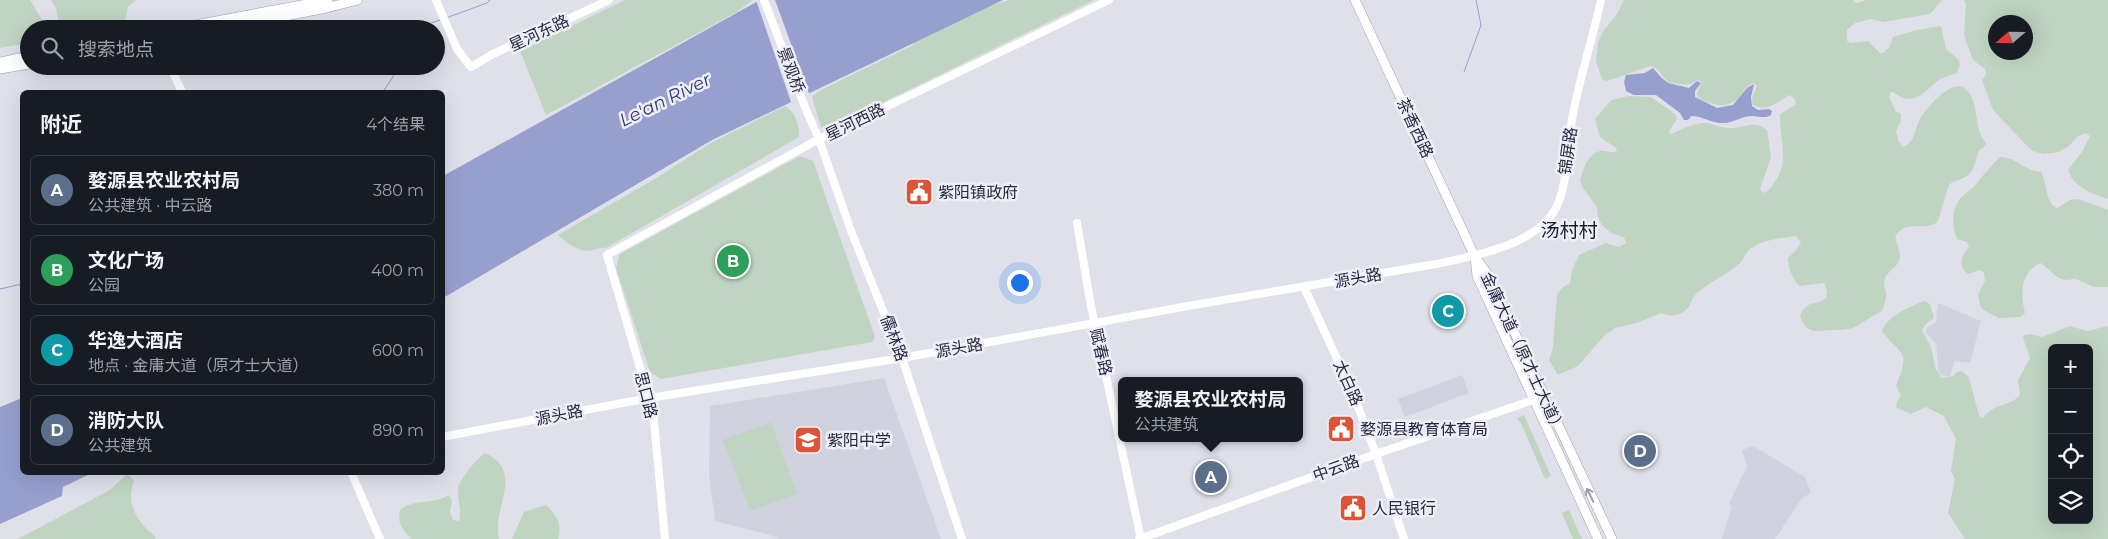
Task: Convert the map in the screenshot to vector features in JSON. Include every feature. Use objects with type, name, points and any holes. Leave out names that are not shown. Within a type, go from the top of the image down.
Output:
[{"type":"main road","points":[[222,20],[328,0]]},
{"type":"main road","points":[[266,20],[358,0]]},
{"type":"main road","name":"茶香西路","points":[[1355,0],[1475,256]]},
{"type":"main road","points":[[0,62],[20,58]]},
{"type":"main road","points":[[0,69],[20,66]]},
{"type":"main road","name":"金庸大道（原才士大道）","points":[[1475,256],[1477,276],[1598,539]]},
{"type":"main road","name":"金庸大道（原才士大道）","points":[[1475,256],[1486,272],[1612,539]]},
{"type":"street","name":"星河东路","points":[[436,0],[444,20]]},
{"type":"street","name":"星河东路","points":[[445,21],[457,49],[471,67],[493,54],[609,0]]},
{"type":"street","name":"景观桥","points":[[764,0],[819,139]]},
{"type":"street","name":"星河西路","points":[[606,254],[819,139],[1109,0]]},
{"type":"street","name":"锦屏路","points":[[1475,256],[1501,247],[1530,233],[1541,226],[1556,207],[1566,168],[1573,114],[1601,0]]},
{"type":"street","points":[[174,75],[181,90]]},
{"type":"street","name":"儒林路","points":[[819,139],[851,231],[902,358],[962,539]]},
{"type":"street","name":"赋春路","points":[[1077,223],[1118,433]]},
{"type":"street","name":"思口路","points":[[606,254],[649,398],[654,421],[665,539]]},
{"type":"street","name":"源头路","points":[[445,436],[649,398],[902,358],[1475,256]]},
{"type":"street","name":"太白路","points":[[1304,287],[1352,391],[1376,454],[1404,539]]},
{"type":"street","name":"中云路","points":[[1140,539],[1533,400]]},
{"type":"street","name":"赋春路","points":[[1120,442],[1140,539]]},
{"type":"street","points":[[352,475],[380,539]]},
{"type":"shaded area","points":[[1938,303],[1981,321],[1970,363],[1955,361],[1950,376],[1939,375],[1936,343],[1926,333],[1926,328],[1936,322]]},
{"type":"shaded area","points":[[1462,375],[1469,393],[1405,417],[1398,399]]},
{"type":"shaded area","name":"紫阳中学","points":[[884,378],[941,539],[780,539],[715,521],[709,474],[710,406]]},
{"type":"shaded area","points":[[1753,446],[1805,477],[1811,493],[1802,498],[1775,539],[1722,539],[1732,506],[1729,504],[1747,466],[1742,450]]},
{"type":"green space","points":[[0,0],[30,0],[42,20],[20,20],[20,45],[0,48]]},
{"type":"green space","points":[[51,0],[136,0],[128,7],[125,20],[58,20],[56,8]]},
{"type":"green space","points":[[625,0],[753,0],[735,13],[546,115],[520,51]]},
{"type":"green space","points":[[1009,0],[1094,0],[828,129],[821,127],[812,97],[819,91],[913,45],[918,35],[979,9]]},
{"type":"green space","points":[[1624,0],[1853,0],[1856,3],[1866,0],[1942,0],[1930,14],[1883,22],[1870,19],[1855,23],[1847,30],[1847,41],[1851,43],[1868,41],[1880,53],[1883,53],[1889,48],[1893,37],[1941,26],[1946,49],[1959,60],[1960,65],[1957,73],[1940,80],[1915,98],[1905,98],[1893,92],[1890,93],[1889,97],[1896,112],[1900,113],[1901,116],[1901,121],[1896,131],[1898,141],[1903,147],[1907,145],[1913,138],[1920,119],[1934,101],[1948,90],[1961,86],[1970,94],[1980,132],[1986,144],[1979,151],[1970,174],[1949,185],[1938,221],[1930,226],[1905,228],[1896,235],[1900,258],[1885,279],[1886,297],[1882,311],[1849,329],[1812,331],[1809,329],[1800,316],[1808,305],[1826,298],[1827,292],[1824,283],[1799,286],[1791,273],[1788,258],[1801,242],[1796,236],[1778,239],[1753,247],[1735,267],[1696,294],[1688,308],[1683,312],[1672,316],[1661,313],[1637,323],[1615,328],[1605,335],[1578,366],[1558,375],[1549,360],[1553,348],[1557,295],[1562,288],[1570,283],[1572,270],[1579,255],[1606,243],[1619,247],[1626,243],[1624,237],[1604,228],[1599,221],[1596,205],[1580,181],[1586,163],[1592,155],[1600,151],[1617,151],[1616,148],[1600,137],[1595,119],[1611,100],[1628,96],[1651,97],[1675,114],[1677,119],[1669,131],[1670,135],[1703,123],[1726,128],[1758,125],[1767,130],[1771,157],[1760,189],[1763,193],[1772,186],[1782,166],[1783,150],[1780,114],[1795,105],[1796,102],[1789,95],[1776,104],[1767,107],[1763,108],[1753,105],[1752,98],[1757,86],[1754,83],[1747,87],[1731,103],[1720,105],[1709,103],[1698,97],[1697,93],[1702,82],[1697,81],[1685,85],[1668,82],[1656,68],[1650,66],[1606,81],[1602,79],[1596,62],[1598,43],[1602,33],[1617,14]]},
{"type":"green space","points":[[1964,0],[2108,0],[2108,199],[2090,192],[2079,185],[2074,181],[2068,170],[2082,152],[2090,136],[2086,133],[2078,136],[2070,145],[2059,152],[2044,154],[2032,151],[1993,110],[1982,80],[1986,74],[1985,69],[1973,60],[1964,35],[1966,4]]},
{"type":"green space","points":[[785,106],[792,112],[796,120],[799,128],[799,137],[606,248],[589,251],[578,249],[558,235],[658,177],[709,144]]},
{"type":"green space","points":[[800,156],[813,161],[875,337],[872,342],[661,379],[650,372],[616,268],[620,254]]},
{"type":"green space","points":[[2000,157],[2012,159],[2029,169],[2041,172],[2048,197],[2057,208],[2070,200],[2078,199],[2108,210],[2108,287],[2093,287],[2076,279],[2064,280],[2057,277],[2041,263],[2029,272],[2023,284],[2022,298],[2025,313],[2020,317],[1999,318],[1983,310],[1978,295],[1985,281],[1984,273],[1980,270],[1968,274],[1963,268],[1962,260],[1964,253],[1969,247],[1967,242],[1957,239],[1953,216],[1960,199]]},
{"type":"green space","points":[[1924,301],[1930,304],[1934,318],[1922,330],[1931,347],[1935,367],[1941,378],[1953,376],[1957,372],[1962,371],[1969,377],[1979,416],[1983,418],[1992,409],[2016,399],[2020,395],[2018,380],[2030,358],[2023,338],[2024,335],[2030,334],[2042,337],[2070,326],[2087,331],[2108,326],[2108,539],[1965,539],[1948,513],[1955,479],[1951,471],[1956,439],[1944,416],[1926,407],[1911,414],[1896,407],[1897,401],[1901,396],[1896,386],[1901,374],[1903,359],[1899,350],[1882,331],[1894,316]]},
{"type":"green space","points":[[1524,415],[1551,476],[1545,479],[1521,423],[1517,419]]},
{"type":"green space","points":[[771,422],[797,494],[750,511],[723,440]]},
{"type":"green space","points":[[485,453],[497,461],[503,470],[505,480],[499,515],[499,539],[412,539],[401,526],[399,519],[400,510],[412,504],[437,500],[449,495],[452,501],[450,512],[453,520],[459,521],[459,484],[469,469]]},
{"type":"green space","points":[[126,475],[134,480],[131,497],[134,512],[143,525],[156,537],[155,539],[18,539],[110,490]]},
{"type":"green space","points":[[546,505],[558,520],[560,529],[558,539],[512,539],[524,512]]},
{"type":"green space","points":[[1569,510],[1582,539],[1573,539],[1562,513]]},
{"type":"water","name":"Le'an River","points":[[760,0],[1003,0],[712,140],[445,297],[445,175]]},
{"type":"water","points":[[1653,68],[1662,78],[1672,84],[1689,88],[1697,81],[1701,83],[1695,91],[1695,97],[1717,108],[1733,105],[1747,88],[1754,84],[1751,97],[1752,106],[1758,110],[1769,109],[1772,111],[1771,115],[1764,117],[1748,116],[1726,123],[1718,123],[1691,116],[1688,120],[1684,120],[1680,113],[1656,95],[1634,95],[1626,91],[1624,82],[1626,75],[1645,73]]},
{"type":"water","points":[[20,399],[20,475],[88,475],[63,487],[62,496],[0,524],[0,407]]},
{"type":"pier","points":[[756,0],[775,0],[810,96],[792,105]]},
{"type":"waterway","points":[[446,18],[487,3],[490,0]]},
{"type":"waterway","points":[[1464,72],[1481,25],[1476,0]]},
{"type":"waterway","points":[[384,90],[394,75]]},
{"type":"waterway","points":[[0,289],[20,284]]},
{"type":"place","name":"紫阳镇政府","points":[[919,192]]},
{"type":"place","name":"文化广场","points":[[733,261]]},
{"type":"place","name":"华逸大酒店","points":[[1448,311]]},
{"type":"place","name":"婺源县教育体育局","points":[[1341,429]]},
{"type":"place","name":"紫阳中学","points":[[808,440]]},
{"type":"place","name":"消防大队","points":[[1640,451]]},
{"type":"place","name":"婺源县农业农村局","points":[[1211,477]]},
{"type":"place","name":"人民银行","points":[[1353,508]]},
{"type":"district","name":"汤村村","points":[[1569,230]]}]
